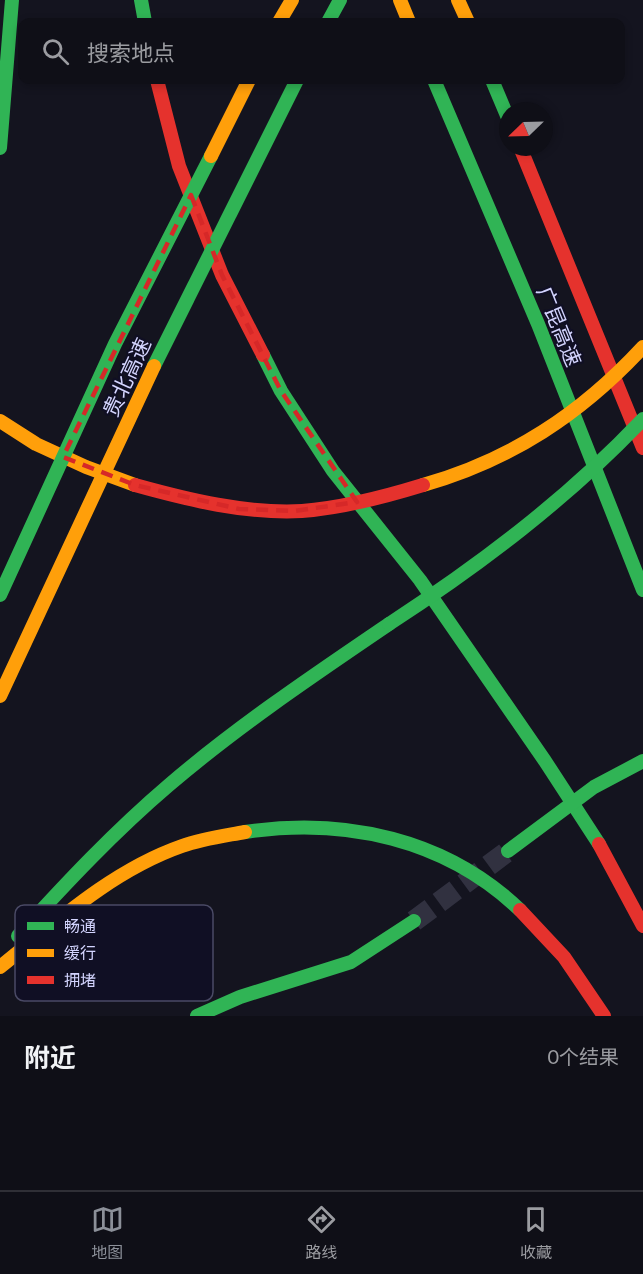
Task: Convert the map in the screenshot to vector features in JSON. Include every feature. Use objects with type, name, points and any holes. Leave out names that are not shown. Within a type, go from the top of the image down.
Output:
[{"type":"main road","points":[[0,148],[12,0]]},
{"type":"main road","points":[[141,0],[144,18]]},
{"type":"main road","points":[[281,18],[292,0]]},
{"type":"main road","points":[[329,18],[340,0]]},
{"type":"main road","points":[[400,0],[408,18]]},
{"type":"main road","points":[[458,0],[466,18]]},
{"type":"main road","points":[[158,84],[179,166],[222,274],[281,391],[333,471],[420,580],[545,761],[604,851],[643,926]]},
{"type":"main road","name":"贵北高速","points":[[0,595],[115,345],[247,84]]},
{"type":"main road","name":"贵北高速","points":[[0,696],[154,364],[295,84]]},
{"type":"main road","name":"广昆高速","points":[[436,84],[538,324],[643,590]]},
{"type":"main road","points":[[494,84],[501,102]]},
{"type":"main road","name":"广昆高速","points":[[524,156],[643,448]]},
{"type":"main road","points":[[0,421],[36,444],[86,467],[135,486],[186,500],[239,509],[294,511],[331,507],[381,498],[428,484],[469,468],[535,436],[605,387],[643,347]]},
{"type":"main road","points":[[46,905],[79,868],[141,810],[205,756],[268,707],[476,566],[558,502],[621,443],[643,419]]},
{"type":"main road","points":[[508,851],[594,787],[643,761]]},
{"type":"main road","points":[[77,905],[132,869],[177,848],[218,836],[281,826],[331,828],[390,836],[442,856],[500,891],[552,941],[604,1016]]},
{"type":"main road","points":[[197,1016],[240,997],[351,962],[414,921]]},
{"type":"main road","points":[[0,957],[15,940]]},
{"type":"main road","points":[[0,967],[15,955]]},
{"type":"highlighted area","points":[[191,195],[222,275],[281,391],[357,502],[294,511],[239,509],[135,485],[63,457]]},
{"type":"tunnel","points":[[414,921],[508,851]]},
{"type":"traffic: fast","points":[[0,148],[12,0]]},
{"type":"traffic: fast","points":[[141,0],[144,18]]},
{"type":"traffic: fast","points":[[330,18],[340,0]]},
{"type":"traffic: fast","points":[[154,366],[295,84]]},
{"type":"traffic: fast","points":[[436,84],[538,324],[643,590]]},
{"type":"traffic: fast","points":[[494,84],[501,102]]},
{"type":"traffic: fast","points":[[0,595],[115,344],[211,156]]},
{"type":"traffic: fast","points":[[263,355],[281,391],[333,471],[420,580],[545,761],[599,844]]},
{"type":"traffic: fast","points":[[389,624],[457,578],[522,529],[584,476],[643,419]]},
{"type":"traffic: fast","points":[[47,905],[129,821],[195,763],[249,722],[389,624]]},
{"type":"traffic: fast","points":[[508,851],[594,787],[643,761]]},
{"type":"traffic: fast","points":[[245,832],[282,828],[320,828],[356,831],[392,839],[427,850],[460,866],[491,886],[520,910]]},
{"type":"traffic: fast","points":[[197,1016],[240,997],[351,962],[414,921]]},
{"type":"traffic: slow","points":[[281,18],[292,0]]},
{"type":"traffic: slow","points":[[400,0],[407,18]]},
{"type":"traffic: slow","points":[[458,0],[466,18]]},
{"type":"traffic: slow","points":[[211,156],[247,84]]},
{"type":"traffic: slow","points":[[423,485],[486,462],[543,432],[595,393],[643,347]]},
{"type":"traffic: slow","points":[[0,696],[154,366]]},
{"type":"traffic: slow","points":[[0,421],[36,444],[86,467],[135,485]]},
{"type":"traffic: slow","points":[[78,905],[109,883],[157,856],[182,846],[245,832]]},
{"type":"traffic: slow","points":[[0,967],[15,955]]},
{"type":"traffic: jam","points":[[158,84],[179,166],[222,275],[263,355]]},
{"type":"traffic: jam","points":[[524,156],[643,448]]},
{"type":"traffic: jam","points":[[135,485],[218,505],[281,511],[317,510],[348,505],[423,485]]},
{"type":"traffic: jam","points":[[599,844],[643,926]]},
{"type":"traffic: jam","points":[[520,910],[564,957],[604,1016]]}]
